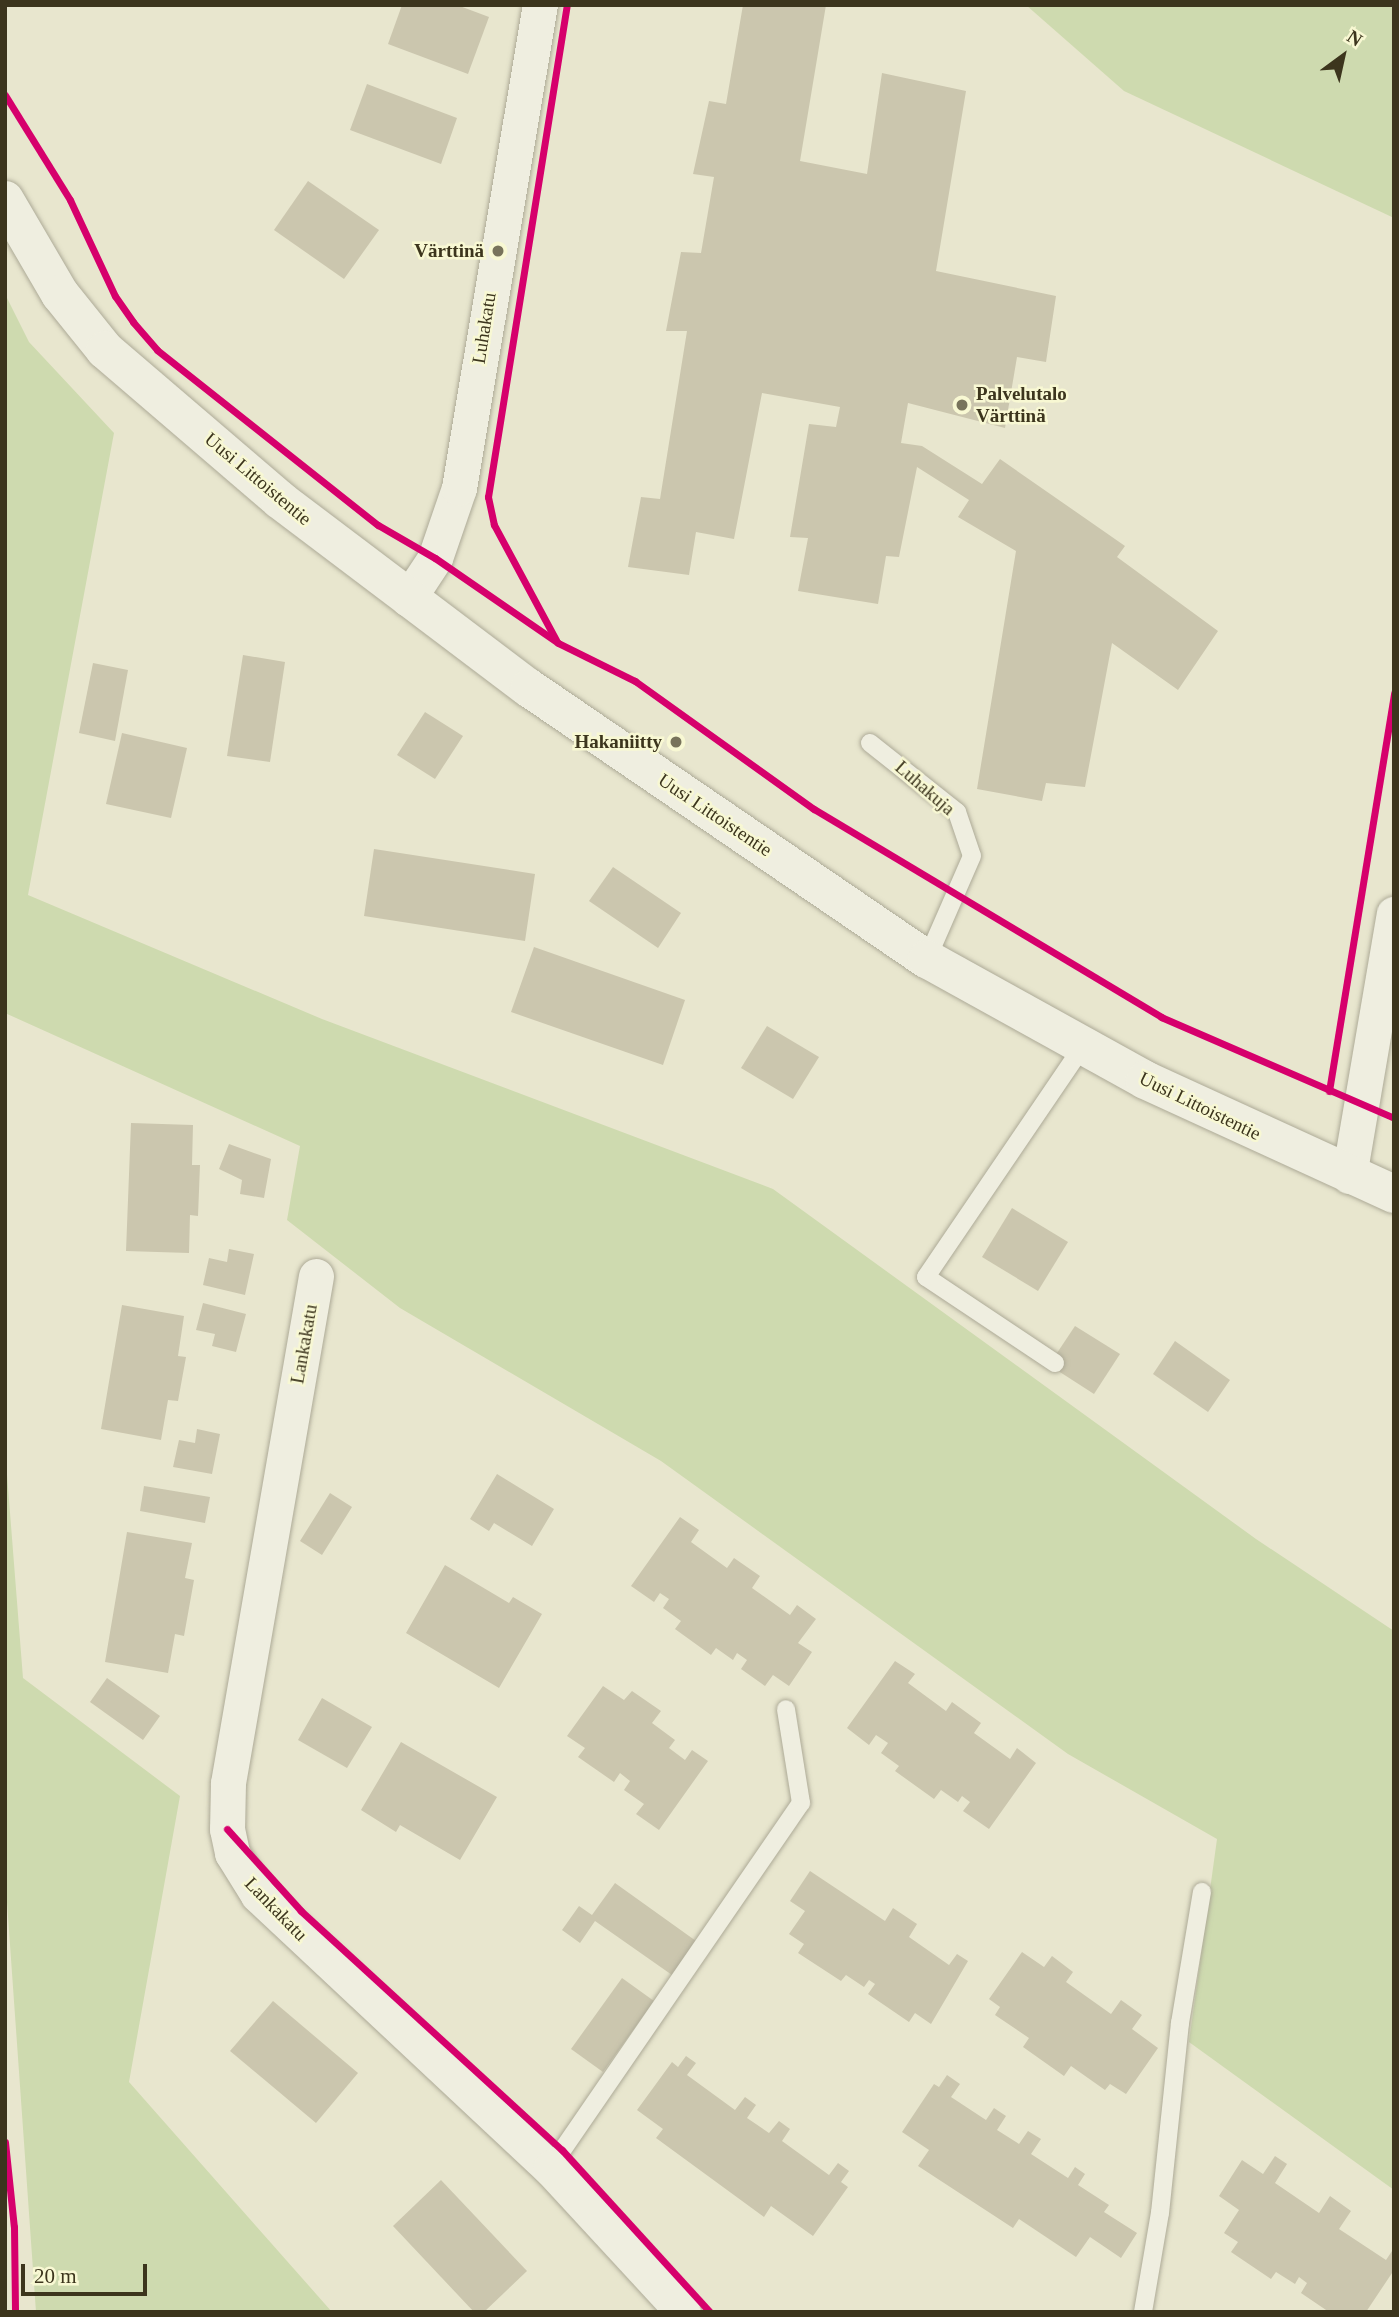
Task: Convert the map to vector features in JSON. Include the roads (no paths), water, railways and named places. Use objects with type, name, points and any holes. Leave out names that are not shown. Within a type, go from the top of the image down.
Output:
[{"type":"street","name":"Luhakatu","points":[[408,599],[435,558],[459,488],[540,5]]},
{"type":"street","name":"Uusi Littoistentie","points":[[5,200],[60,294],[105,350],[280,500],[529,688],[927,959],[1156,1086],[1349,1176],[1394,1194]]},
{"type":"street","points":[[1349,1176],[1394,914]]},
{"type":"street","name":"Lankakatu","points":[[316,1276],[229,1783],[227,1829],[232,1853],[242,1876],[277,1914],[550,2168],[683,2312]]},
{"type":"lane","name":"Luhakuja","points":[[870,743],[957,812],[972,856],[927,959]]},
{"type":"lane","points":[[1055,1363],[926,1277],[1083,1046]]},
{"type":"lane","points":[[550,2168],[801,1802],[786,1710]]},
{"type":"lane","points":[[1143,2312],[1160,2213],[1180,2023],[1202,1892]]},
{"type":"place","name":"Värttinä","points":[[498,251]]},
{"type":"place","name":"Palvelutalo Värttinä","points":[[962,405]]},
{"type":"place","name":"Hakaniitty","points":[[676,742]]}]
